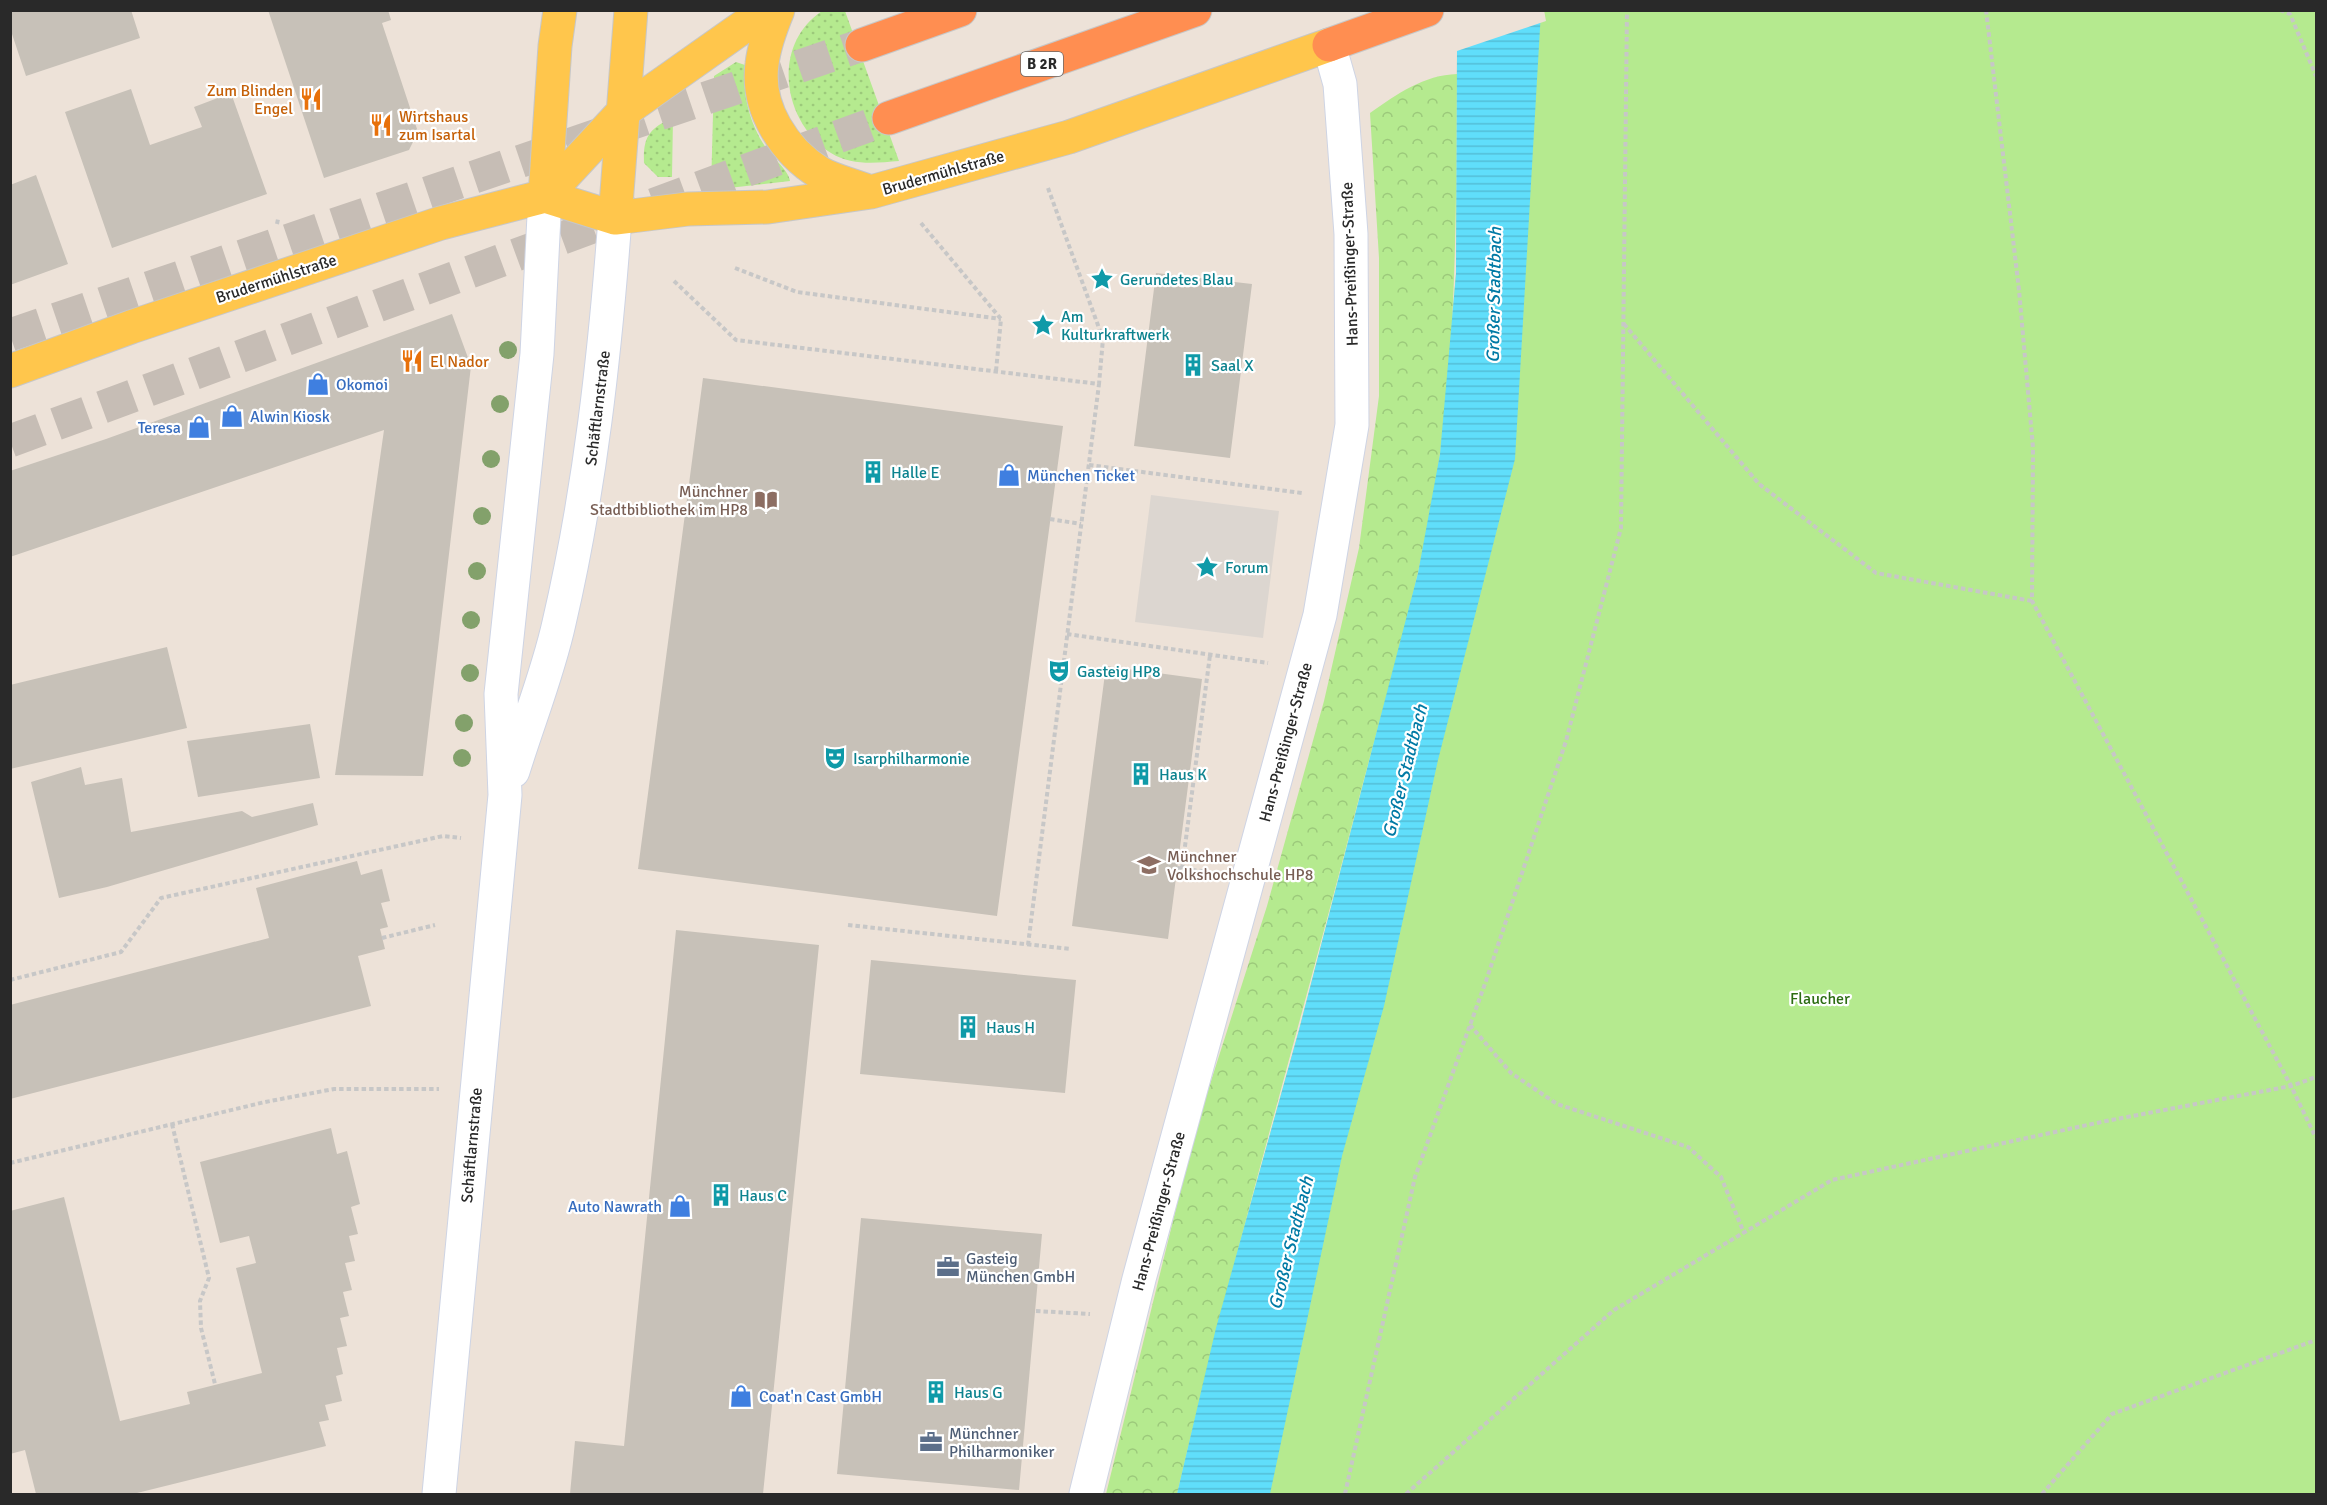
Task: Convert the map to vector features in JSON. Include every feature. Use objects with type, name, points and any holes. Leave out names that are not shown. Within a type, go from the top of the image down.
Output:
[{"type":"highway","points":[[862,45],[960,10]]},
{"type":"highway","name":"B 2R","points":[[889,118],[1195,10]]},
{"type":"highway","points":[[1329,45],[1427,10]]},
{"type":"main road","name":"Schäftlarnstraße","points":[[545,196],[555,46],[560,10]]},
{"type":"main road","name":"Schäftlarnstraße","points":[[615,218],[631,10]]},
{"type":"main road","points":[[545,196],[624,111],[767,10]]},
{"type":"main road","points":[[778,10],[762,65],[762,92],[771,118],[785,142],[802,162],[823,175],[871,192]]},
{"type":"main road","name":"Brudermühlstraße","points":[[10,371],[131,327],[441,223],[545,196],[615,218],[688,209],[768,207],[871,192],[1069,137],[1329,45]]},
{"type":"street","name":"Hans-Preißinger-Straße","points":[[1086,1494],[1139,1279],[1320,615],[1352,425],[1351,234],[1340,84],[1329,45]]},
{"type":"street","name":"Schäftlarnstraße","points":[[439,1494],[505,795],[501,694],[537,354],[545,196]]},
{"type":"street","name":"Schäftlarnstraße","points":[[505,795],[559,626],[585,494],[607,330],[615,218]]},
{"type":"path","points":[[1345,1494],[1415,1177],[1470,1025],[1566,741],[1621,528],[1627,10]]},
{"type":"path","points":[[1986,10],[2019,290],[2033,448],[2031,601],[2291,1086],[2316,1138]]},
{"type":"path","points":[[2280,10],[2290,14],[2316,76]]},
{"type":"path","points":[[1028,945],[1103,339],[1048,188]]},
{"type":"path","points":[[921,224],[1001,319],[996,371]]},
{"type":"path","points":[[735,267],[797,292],[1001,319]]},
{"type":"path","points":[[674,281],[736,340],[1099,384]]},
{"type":"path","points":[[1623,324],[1759,484],[1876,573],[2031,601]]},
{"type":"path","points":[[1089,465],[1339,498]]},
{"type":"path","points":[[1050,519],[1081,524]]},
{"type":"path","points":[[1067,634],[1305,668]]},
{"type":"path","points":[[1204,872],[1180,868],[1210,654]]},
{"type":"path","points":[[10,980],[121,952],[161,898],[443,836],[499,842]]},
{"type":"path","points":[[382,938],[435,925]]},
{"type":"path","points":[[848,925],[1071,949]]},
{"type":"path","points":[[1470,1025],[1511,1073],[1557,1104],[1688,1147],[1721,1177],[1744,1233]]},
{"type":"path","points":[[1406,1494],[1614,1310],[1833,1180],[2106,1121],[2291,1086],[2316,1077]]},
{"type":"path","points":[[10,1163],[172,1124],[334,1089],[476,1091]]},
{"type":"path","points":[[172,1124],[209,1278],[200,1301],[201,1328],[215,1384]]},
{"type":"path","points":[[1036,1311],[1068,1313]]},
{"type":"path","points":[[2042,1494],[2112,1414],[2316,1340]]},
{"type":"green space","points":[[822,11],[845,11],[899,161],[864,163],[839,157],[814,139],[802,123],[793,103],[789,83],[790,63],[795,43],[806,26]]},
{"type":"green space","name":"Flaucher","points":[[1449,11],[2316,11],[2316,1494],[1177,1494],[1216,1328],[1299,1030],[1418,573],[1440,454],[1456,274],[1457,51]]},
{"type":"green space","points":[[736,62],[745,65],[746,99],[756,131],[768,151],[787,173],[790,181],[711,190],[714,76]]},
{"type":"green space","points":[[1457,74],[1453,311],[1450,358],[1440,453],[1425,542],[1415,585],[1242,1234],[1177,1494],[1106,1494],[1195,1131],[1267,906],[1324,701],[1359,548],[1379,396],[1379,258],[1370,113],[1422,82]]},
{"type":"green space","points":[[673,118],[672,177],[658,177],[644,163],[646,140],[653,130]]},
{"type":"shaded area","name":"Forum","points":[[1151,495],[1279,511],[1263,638],[1135,622]]},
{"type":"water","name":"Großer Stadtbach","points":[[1449,11],[1541,11],[1515,459],[1438,760],[1384,1006],[1342,1156],[1270,1494],[1177,1494],[1216,1328],[1299,1030],[1418,573],[1440,454],[1456,274],[1457,51]]},
{"type":"pier","points":[[1446,10],[1544,10],[1546,21],[1454,52]]},
{"type":"building","points":[[10,10],[131,10],[140,38],[26,76],[10,28]]},
{"type":"building","points":[[268,10],[388,10],[391,20],[382,23],[418,132],[409,150],[324,178]]},
{"type":"building","points":[[131,89],[150,145],[202,127],[194,107],[231,93],[267,194],[112,248],[65,112]]},
{"type":"building","points":[[36,175],[68,264],[10,285],[10,185]]},
{"type":"building","name":"Saal X","points":[[1156,273],[1252,284],[1230,458],[1134,446]]},
{"type":"building","points":[[452,314],[471,366],[423,776],[335,775],[384,430],[10,557],[10,471],[106,439]]},
{"type":"building","points":[[703,378],[1063,426],[997,916],[638,869]]},
{"type":"building","points":[[167,647],[187,728],[10,769],[10,685]]},
{"type":"building","name":"Haus K","points":[[1106,666],[1202,679],[1168,939],[1072,926]]},
{"type":"building","points":[[310,724],[320,778],[198,797],[187,741]]},
{"type":"building","points":[[81,767],[85,785],[122,778],[131,832],[242,811],[252,817],[313,803],[318,825],[107,887],[59,898],[31,782]]},
{"type":"building","points":[[357,861],[361,875],[382,869],[390,901],[381,903],[388,927],[380,929],[385,949],[358,956],[371,1006],[10,1099],[10,1005],[269,938],[256,888]]},
{"type":"building","name":"Haus C","points":[[676,930],[819,945],[763,1494],[570,1494],[575,1441],[624,1446]]},
{"type":"building","name":"Haus H","points":[[871,960],[1076,980],[1065,1093],[860,1074]]},
{"type":"building","points":[[331,1128],[337,1154],[347,1151],[360,1204],[351,1207],[358,1234],[349,1236],[355,1261],[345,1263],[352,1290],[343,1292],[349,1316],[340,1318],[347,1346],[337,1348],[343,1374],[336,1376],[342,1401],[325,1405],[329,1420],[319,1422],[326,1446],[133,1494],[36,1494],[25,1450],[10,1454],[10,1211],[64,1197],[120,1421],[190,1404],[187,1392],[262,1373],[236,1268],[256,1263],[249,1236],[220,1243],[200,1162]]},
{"type":"building","name":"Haus G","points":[[861,1218],[1042,1234],[1019,1490],[837,1474]]},
{"type":"tunnel","points":[[10,335],[862,45]]},
{"type":"tunnel","points":[[10,441],[889,118]]},
{"type":"place","name":"Zum Blinden Engel","points":[[311,99]]},
{"type":"place","name":"Wirtshaus zum Isartal","points":[[381,125]]},
{"type":"place","name":"Gerundetes Blau","points":[[1102,279]]},
{"type":"place","name":"Am Kulturkraftwerk","points":[[1043,325]]},
{"type":"place","name":"El Nador","points":[[412,361]]},
{"type":"place","name":"Saal X","points":[[1193,365]]},
{"type":"place","name":"Okomoi","points":[[318,384]]},
{"type":"place","name":"Alwin Kiosk","points":[[232,416]]},
{"type":"place","name":"Teresa","points":[[199,427]]},
{"type":"place","name":"Halle E","points":[[873,472]]},
{"type":"place","name":"München Ticket","points":[[1009,475]]},
{"type":"place","name":"Münchner Stadtbibliothek im HP8","points":[[766,500]]},
{"type":"place","name":"Forum","points":[[1207,567]]},
{"type":"place","name":"Gasteig HP8","points":[[1059,671]]},
{"type":"place","name":"Isarphilharmonie","points":[[835,758]]},
{"type":"place","name":"Haus K","points":[[1141,774]]},
{"type":"place","name":"Münchner Volkshochschule HP8","points":[[1149,865]]},
{"type":"place","name":"Haus H","points":[[968,1027]]},
{"type":"place","name":"Haus C","points":[[721,1195]]},
{"type":"place","name":"Auto Nawrath","points":[[680,1206]]},
{"type":"place","name":"Gasteig München GmbH","points":[[948,1267]]},
{"type":"place","name":"Haus G","points":[[936,1392]]},
{"type":"place","name":"Coat'n Cast GmbH","points":[[741,1396]]},
{"type":"place","name":"Münchner Philharmoniker","points":[[931,1442]]}]
